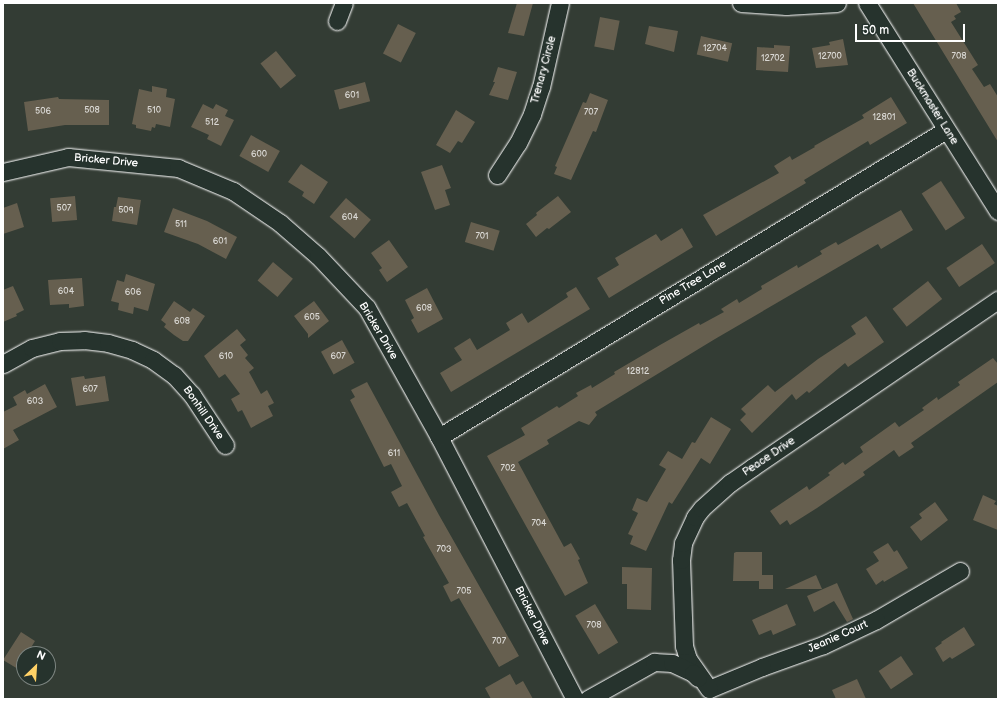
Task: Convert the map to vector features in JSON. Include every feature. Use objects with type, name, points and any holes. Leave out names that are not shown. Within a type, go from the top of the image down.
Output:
[{"type":"street","points":[[336,21],[344,3]]},
{"type":"street","name":"Trenary Circle","points":[[496,175],[518,143],[532,114],[541,87],[560,3]]},
{"type":"street","points":[[741,3],[786,6],[837,3]]},
{"type":"street","name":"Buckmaster Lane","points":[[867,3],[998,211]]},
{"type":"street","name":"Pine Tree Lane","points":[[440,437],[946,130]]},
{"type":"street","name":"Bricker Drive","points":[[3,172],[68,157],[178,168],[233,191],[280,223],[318,256],[367,308],[440,437],[575,699]]},
{"type":"street","name":"Peace Drive","points":[[712,694],[688,659],[684,646],[681,560],[683,543],[695,517],[702,508],[730,483],[752,467],[998,300]]},
{"type":"street","name":"Bonhill Drive","points":[[3,364],[32,348],[60,342],[84,340],[108,343],[132,350],[153,360],[174,374],[192,395],[225,445]]},
{"type":"street","name":"Jeanie Court","points":[[712,694],[762,667],[823,645],[876,620],[960,571]]},
{"type":"street","points":[[588,699],[648,664],[660,661],[672,662],[688,670],[712,694]]},
{"type":"building","points":[[517,3],[533,3],[524,36],[508,33]]},
{"type":"building","points":[[913,3],[956,3],[961,12],[954,16],[956,19],[951,22],[978,65],[972,69],[984,87],[990,84],[998,97],[998,142]]},
{"type":"building","points":[[600,17],[620,21],[614,50],[594,46]]},
{"type":"building","points":[[398,24],[416,33],[401,62],[383,53]]},
{"type":"building","points":[[649,26],[678,31],[674,52],[645,44]]},
{"type":"building","points":[[701,36],[732,43],[728,62],[697,55]]},
{"type":"building","points":[[843,39],[848,65],[816,68],[812,48],[830,45],[829,42]]},
{"type":"building","points":[[774,45],[790,46],[788,72],[756,70],[757,47],[774,48]]},
{"type":"building","points":[[276,51],[296,76],[281,88],[260,64]]},
{"type":"building","points":[[498,67],[517,72],[508,100],[489,95],[495,82],[493,82]]},
{"type":"building","points":[[365,82],[370,101],[339,110],[334,90]]},
{"type":"building","points":[[152,86],[167,89],[166,97],[175,99],[170,127],[156,124],[155,128],[152,127],[151,131],[136,128],[136,125],[132,124],[139,89],[152,92]]},
{"type":"building","points":[[590,93],[608,100],[596,132],[593,131],[571,180],[554,174],[557,167],[555,166],[583,102],[586,103]]},
{"type":"building","points":[[58,97],[59,99],[109,100],[109,125],[65,125],[28,131],[24,102]]},
{"type":"building","points":[[891,97],[907,123],[870,145],[868,141],[804,180],[806,183],[716,236],[703,215],[779,173],[774,166],[790,156],[792,160],[815,147],[814,146],[864,118],[862,115]]},
{"type":"building","points":[[203,104],[213,109],[216,104],[228,110],[225,116],[234,120],[221,146],[207,139],[209,135],[191,127]]},
{"type":"building","points":[[456,110],[475,122],[462,143],[458,141],[450,153],[436,145]]},
{"type":"building","points":[[251,135],[280,151],[268,172],[239,156]]},
{"type":"building","points":[[301,164],[328,182],[314,204],[302,196],[304,192],[288,182]]},
{"type":"building","points":[[442,165],[451,188],[445,190],[450,205],[435,210],[421,172]]},
{"type":"building","points":[[941,181],[965,218],[946,230],[922,194]]},
{"type":"building","points":[[75,196],[77,220],[52,222],[50,198]]},
{"type":"building","points":[[558,196],[571,212],[536,237],[526,224],[537,215],[536,213]]},
{"type":"building","points":[[118,197],[141,200],[137,225],[112,221],[114,207],[116,207]]},
{"type":"building","points":[[346,198],[371,220],[355,239],[330,217]]},
{"type":"building","points":[[17,203],[24,227],[3,234],[3,208]]},
{"type":"building","points":[[173,208],[207,221],[237,237],[226,259],[198,244],[164,232]]},
{"type":"building","points":[[901,210],[913,230],[881,249],[878,244],[715,339],[595,412],[597,415],[589,425],[579,421],[547,440],[549,444],[518,462],[564,547],[571,543],[580,559],[578,560],[588,583],[565,596],[487,456],[525,435],[521,428],[557,406],[559,408],[578,396],[576,393],[591,385],[592,388],[615,374],[614,372],[660,345],[699,323],[700,325],[724,312],[721,309],[737,299],[739,303],[762,289],[761,286],[797,265],[798,268],[822,254],[820,251],[836,242],[838,245]]},
{"type":"building","points":[[471,222],[500,231],[494,251],[465,242]]},
{"type":"building","points":[[682,228],[693,247],[609,298],[597,278],[619,265],[615,258],[656,234],[661,241]]},
{"type":"building","points":[[389,240],[408,267],[387,282],[379,270],[382,268],[371,253]]},
{"type":"building","points":[[982,244],[995,263],[959,287],[946,268]]},
{"type":"building","points":[[273,262],[293,279],[277,297],[258,280]]},
{"type":"building","points":[[126,274],[155,284],[148,311],[134,307],[133,314],[118,310],[119,303],[111,301],[117,280],[124,282]]},
{"type":"building","points":[[82,278],[84,306],[69,308],[69,304],[50,305],[48,280]]},
{"type":"building","points":[[928,281],[942,299],[907,327],[893,309]]},
{"type":"building","points":[[13,286],[24,310],[16,314],[17,316],[3,322],[3,290]]},
{"type":"building","points":[[576,287],[590,309],[451,392],[440,373],[462,360],[454,348],[470,338],[477,350],[510,330],[506,323],[522,313],[528,323],[568,297],[566,293]]},
{"type":"building","points":[[427,288],[443,319],[418,333],[411,320],[414,318],[405,300]]},
{"type":"building","points":[[174,301],[190,312],[193,308],[205,316],[188,341],[183,341],[174,335],[164,327],[166,324],[161,320]]},
{"type":"building","points":[[314,301],[329,321],[308,338],[308,334],[294,316]]},
{"type":"building","points":[[866,316],[884,342],[848,367],[845,363],[809,393],[807,391],[796,400],[792,394],[752,433],[740,420],[746,414],[741,409],[768,385],[775,392],[818,359],[856,334],[851,326]]},
{"type":"building","points":[[237,329],[246,340],[240,345],[248,355],[245,358],[254,368],[249,372],[261,394],[267,390],[274,403],[268,406],[273,416],[251,428],[242,410],[238,412],[231,399],[240,394],[225,374],[219,378],[204,356]]},
{"type":"building","points":[[342,340],[355,363],[334,374],[321,352]]},
{"type":"building","points":[[993,358],[998,364],[998,382],[911,443],[914,447],[899,457],[894,450],[863,472],[865,475],[817,508],[790,525],[787,520],[780,525],[770,511],[807,486],[809,490],[830,475],[828,473],[843,462],[845,465],[863,452],[860,447],[895,422],[899,427],[924,410],[922,408],[937,397],[938,400],[960,385],[958,382]]},
{"type":"building","points":[[84,376],[85,379],[105,376],[109,401],[76,406],[71,378]]},
{"type":"building","points":[[367,382],[439,515],[519,656],[499,667],[459,598],[451,602],[443,586],[449,583],[423,537],[425,536],[407,503],[399,507],[391,492],[402,486],[391,464],[384,467],[350,400],[355,397],[351,390]]},
{"type":"building","points":[[45,384],[57,407],[13,430],[19,440],[3,449],[3,412],[17,405],[13,397],[25,390],[27,394]]},
{"type":"building","points":[[711,417],[731,429],[710,464],[701,458],[672,504],[669,502],[646,551],[630,544],[633,536],[628,534],[638,513],[632,510],[637,498],[647,502],[666,469],[659,465],[668,451],[682,459],[692,442],[695,443]]},
{"type":"building","points":[[983,495],[996,501],[994,504],[998,506],[998,530],[973,520]]},
{"type":"building","points":[[935,502],[948,520],[921,541],[910,527],[922,518],[919,514]]},
{"type":"building","points":[[888,543],[894,552],[897,550],[908,568],[876,585],[866,569],[879,561],[873,552]]},
{"type":"building","points":[[762,552],[762,575],[773,575],[773,589],[759,589],[759,581],[733,581],[734,553]]},
{"type":"building","points":[[622,567],[652,568],[651,610],[627,609],[627,584],[622,584]]},
{"type":"building","points":[[816,575],[822,589],[785,589]]},
{"type":"building","points":[[837,583],[853,619],[847,622],[834,601],[814,612],[807,596]]},
{"type":"building","points":[[595,604],[618,643],[598,654],[575,616]]},
{"type":"building","points":[[787,604],[796,625],[773,635],[771,630],[759,635],[752,620]]},
{"type":"building","points":[[964,627],[975,645],[952,659],[950,657],[943,662],[935,648],[942,643],[941,642]]},
{"type":"building","points":[[21,632],[35,641],[32,646],[16,646],[16,668],[3,660]]},
{"type":"building","points":[[901,656],[913,674],[891,689],[879,671]]},
{"type":"building","points":[[510,674],[516,685],[523,681],[533,699],[491,699],[485,688]]},
{"type":"building","points":[[857,679],[866,699],[836,699],[832,690]]}]
